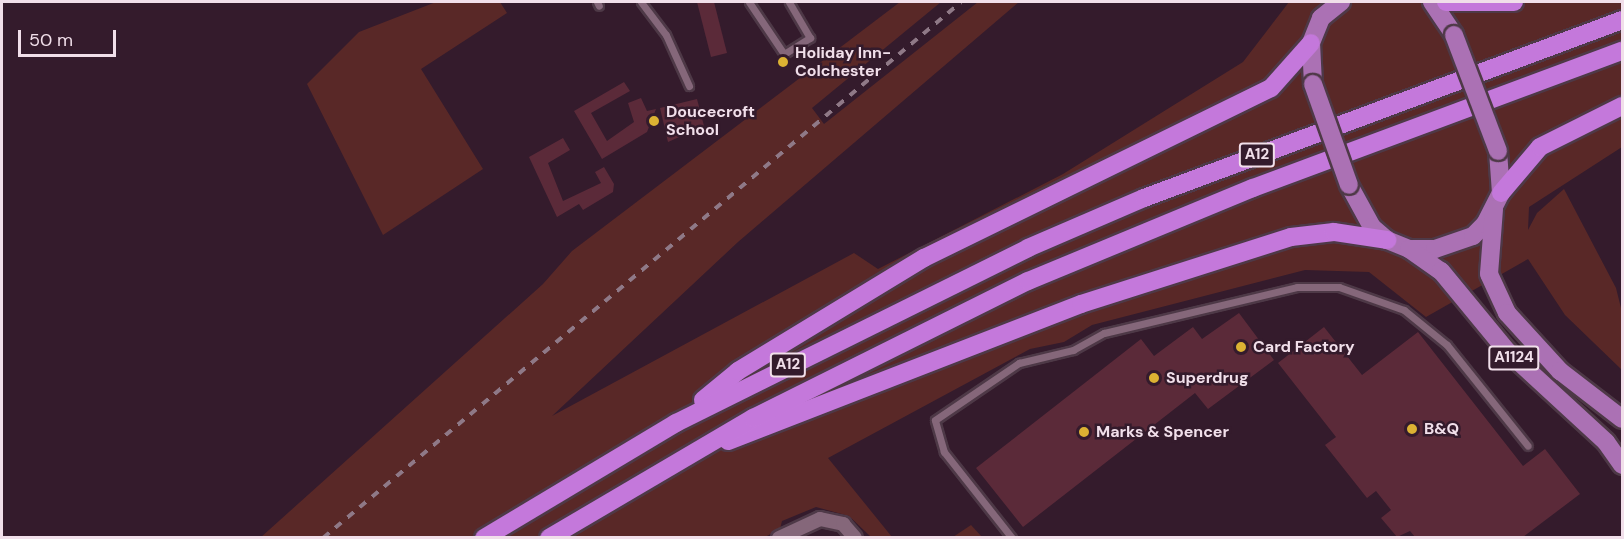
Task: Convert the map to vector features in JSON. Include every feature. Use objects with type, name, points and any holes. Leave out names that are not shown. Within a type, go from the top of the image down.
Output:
[{"type":"highway","points":[[1446,2],[1514,2]]},
{"type":"highway","name":"A12","points":[[484,537],[676,423],[899,308],[1081,225],[1623,20]]},
{"type":"highway","name":"A12","points":[[676,423],[738,371],[924,258],[1271,88],[1311,43]]},
{"type":"highway","name":"A12","points":[[549,537],[704,449],[753,418],[1028,281],[1253,188],[1623,51]]},
{"type":"highway","points":[[1497,201],[1540,147],[1623,106]]},
{"type":"highway","name":"A12","points":[[704,449],[760,432],[1059,312],[1291,237],[1334,232],[1388,240]]},
{"type":"main road","points":[[1341,2],[1321,10],[1311,43],[1313,84],[1349,185],[1372,227],[1388,240],[1409,249],[1458,243],[1473,236],[1497,201],[1498,151],[1454,34],[1432,2]]},
{"type":"main road","name":"A1124","points":[[1497,201],[1489,274],[1506,313],[1560,371],[1623,419]]},
{"type":"main road","name":"A1124","points":[[1409,249],[1441,271],[1507,351],[1606,442],[1623,465]]},
{"type":"street","points":[[779,537],[820,519],[843,524],[855,537]]},
{"type":"lane","points":[[641,2],[666,35],[688,86]]},
{"type":"lane","points":[[749,2],[784,54],[810,38],[789,2]]},
{"type":"lane","points":[[1012,537],[944,452],[935,420],[1019,363],[1073,350],[1104,333],[1297,287],[1339,287],[1404,310],[1447,345],[1528,446]]},
{"type":"shaded area","points":[[436,2],[500,2],[507,13],[421,69],[483,169],[383,235],[307,84],[359,32]]},
{"type":"shaded area","points":[[900,2],[941,2],[812,108],[824,124],[978,2],[1019,2],[738,242],[552,416],[854,253],[878,269],[1063,174],[1243,62],[1289,2],[1622,2],[1622,147],[1529,207],[1528,230],[1537,213],[1564,189],[1616,288],[1622,312],[1622,370],[1565,315],[1528,259],[1426,317],[1369,272],[1305,270],[1092,325],[1064,342],[1030,349],[828,458],[892,537],[871,537],[849,516],[816,507],[782,521],[780,529],[765,537],[260,538],[543,284],[572,251]]},
{"type":"shaded area","points":[[971,525],[982,537],[953,537]]},
{"type":"building","points":[[697,2],[714,2],[727,53],[711,57]]},
{"type":"building","points":[[624,82],[630,91],[591,113],[607,141],[634,122],[628,103],[641,98],[647,111],[656,109],[647,132],[602,159],[574,111]]},
{"type":"building","points":[[697,99],[704,126],[668,142],[660,108]]},
{"type":"building","points":[[563,138],[570,150],[548,163],[563,201],[601,183],[595,172],[604,167],[614,184],[613,192],[583,210],[579,204],[557,217],[529,157]]},
{"type":"building","name":"Marks & Spencer","points":[[1239,313],[1274,360],[1208,409],[1195,393],[1023,527],[976,468],[1141,339],[1154,356],[1193,327],[1202,339]]},
{"type":"building","name":"B&Q","points":[[1324,327],[1362,375],[1418,332],[1523,466],[1545,449],[1580,494],[1523,537],[1415,537],[1410,531],[1397,537],[1381,518],[1391,510],[1376,491],[1367,498],[1325,445],[1336,437],[1278,363]]},
{"type":"railway","points":[[323,538],[961,2]]},
{"type":"place","name":"Holiday Inn- Colchester","points":[[783,62]]},
{"type":"place","name":"Doucecroft School","points":[[654,121]]},
{"type":"place","name":"Card Factory","points":[[1241,347]]},
{"type":"place","name":"Superdrug","points":[[1154,378]]},
{"type":"place","name":"B&Q","points":[[1412,429]]},
{"type":"place","name":"Marks & Spencer","points":[[1084,432]]}]
